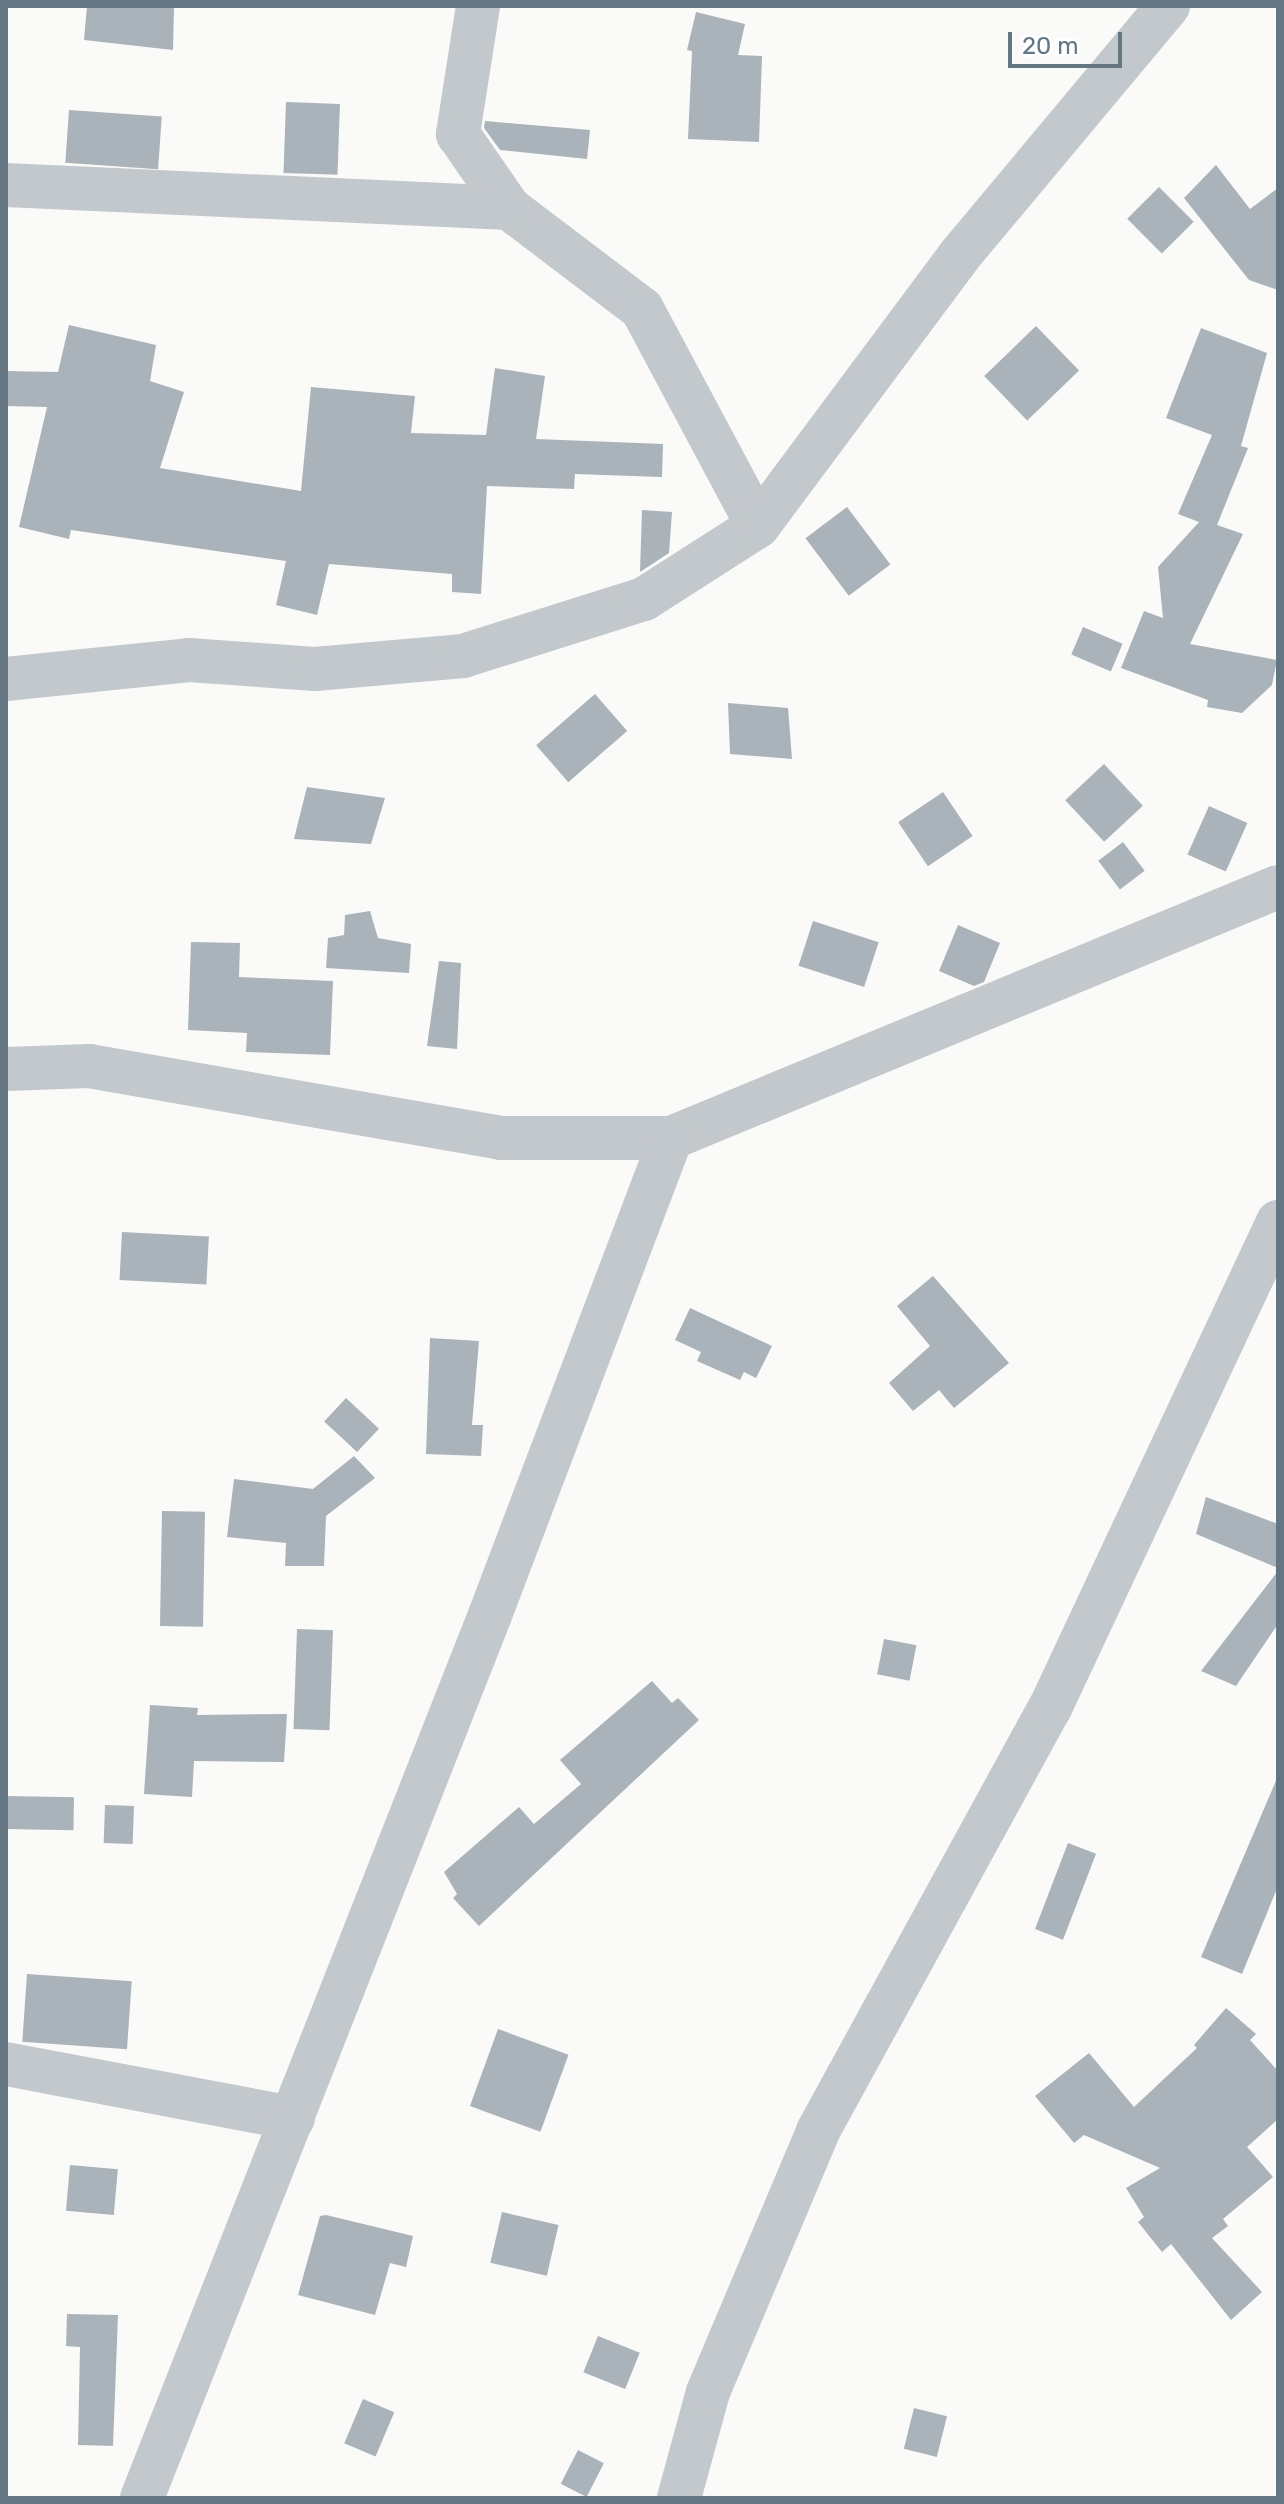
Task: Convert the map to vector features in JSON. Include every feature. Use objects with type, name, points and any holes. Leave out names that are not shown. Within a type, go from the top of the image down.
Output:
[{"type":"street","points":[[478,6],[458,134],[509,208],[642,309],[758,526]]},
{"type":"street","points":[[6,679],[189,660],[315,669],[463,656],[644,599],[758,526],[959,256],[1168,6]]},
{"type":"street","points":[[6,185],[509,208]]},
{"type":"street","points":[[6,1069],[89,1066],[500,1138],[671,1138],[1278,887]]},
{"type":"street","points":[[142,2498],[293,2118],[671,1138]]},
{"type":"street","points":[[679,2498],[708,2392],[818,2131],[1050,1708],[1278,1222]]},
{"type":"street","points":[[6,2064],[293,2118]]},
{"type":"building","points":[[87,6],[174,6],[173,50],[84,40]]},
{"type":"building","points":[[696,12],[745,24],[738,55],[762,56],[759,142],[688,139],[692,51],[687,50]]},
{"type":"building","points":[[286,102],[340,104],[337,175],[284,173]]},
{"type":"building","points":[[69,110],[162,116],[158,169],[65,163]]},
{"type":"building","points":[[485,121],[590,130],[587,159],[500,150],[484,128]]},
{"type":"building","points":[[1216,165],[1250,209],[1278,188],[1278,290],[1249,280],[1184,198]]},
{"type":"building","points":[[1159,187],[1194,222],[1162,253],[1127,219]]},
{"type":"building","points":[[69,325],[156,345],[150,381],[184,392],[160,468],[301,491],[311,387],[415,396],[411,433],[486,435],[495,368],[545,376],[536,439],[663,444],[662,477],[575,474],[574,489],[487,486],[481,594],[452,592],[452,574],[329,564],[317,615],[276,605],[286,561],[71,530],[69,539],[19,527],[47,407],[6,406],[6,371],[58,372]]},
{"type":"building","points":[[1036,326],[1079,371],[1027,421],[984,376]]},
{"type":"building","points":[[1201,328],[1267,353],[1241,446],[1248,448],[1217,525],[1243,534],[1190,644],[1277,660],[1272,685],[1242,713],[1207,707],[1208,700],[1121,668],[1144,611],[1163,618],[1158,567],[1199,522],[1178,514],[1212,435],[1166,418]]},
{"type":"building","points":[[847,507],[890,565],[849,596],[805,538]]},
{"type":"building","points":[[642,510],[672,512],[669,553],[640,572]]},
{"type":"building","points":[[1083,627],[1123,644],[1111,671],[1071,655]]},
{"type":"building","points":[[595,694],[627,731],[568,782],[536,745]]},
{"type":"building","points":[[728,703],[788,708],[792,759],[730,754]]},
{"type":"building","points":[[1104,764],[1143,806],[1104,842],[1065,800]]},
{"type":"building","points":[[307,787],[385,798],[371,844],[294,839]]},
{"type":"building","points":[[943,792],[973,836],[928,866],[898,822]]},
{"type":"building","points":[[1209,806],[1247,823],[1226,872],[1187,854]]},
{"type":"building","points":[[1123,842],[1145,871],[1120,889],[1098,861]]},
{"type":"building","points":[[370,911],[378,938],[411,944],[409,973],[326,968],[328,938],[344,935],[345,915]]},
{"type":"building","points":[[813,921],[879,942],[864,987],[798,966]]},
{"type":"building","points":[[958,925],[1000,943],[984,982],[974,986],[939,971]]},
{"type":"building","points":[[191,942],[240,943],[239,977],[333,981],[330,1055],[246,1052],[247,1033],[188,1030]]},
{"type":"building","points":[[439,961],[461,963],[457,1049],[427,1046]]},
{"type":"building","points":[[122,1232],[209,1237],[206,1284],[119,1280]]},
{"type":"building","points":[[933,1276],[1009,1363],[954,1408],[939,1390],[913,1411],[889,1383],[930,1346],[897,1306]]},
{"type":"building","points":[[690,1308],[772,1346],[756,1378],[744,1372],[740,1380],[697,1361],[701,1352],[675,1340]]},
{"type":"building","points":[[430,1338],[479,1341],[472,1425],[483,1425],[481,1456],[426,1454]]},
{"type":"building","points":[[346,1398],[379,1429],[357,1452],[324,1421]]},
{"type":"building","points":[[354,1456],[375,1478],[326,1516],[324,1566],[285,1566],[286,1543],[227,1537],[234,1479],[313,1489]]},
{"type":"building","points":[[1206,1497],[1278,1524],[1278,1568],[1196,1534]]},
{"type":"building","points":[[162,1511],[205,1512],[203,1627],[160,1626]]},
{"type":"building","points":[[1278,1571],[1278,1624],[1236,1686],[1201,1671]]},
{"type":"building","points":[[297,1629],[333,1630],[329,1730],[294,1729]]},
{"type":"building","points":[[884,1639],[916,1645],[910,1681],[877,1674]]},
{"type":"building","points":[[652,1681],[672,1703],[678,1698],[699,1720],[479,1926],[453,1898],[457,1894],[444,1872],[519,1807],[534,1824],[581,1784],[560,1760]]},
{"type":"building","points":[[150,1705],[198,1708],[197,1715],[287,1714],[284,1762],[194,1761],[192,1797],[144,1794]]},
{"type":"building","points":[[1278,1776],[1278,1886],[1242,1974],[1201,1957]]},
{"type":"building","points":[[6,1796],[74,1797],[73,1830],[6,1829]]},
{"type":"building","points":[[105,1805],[134,1806],[133,1844],[104,1843]]},
{"type":"building","points":[[1068,1843],[1096,1854],[1063,1940],[1035,1929]]},
{"type":"building","points":[[27,1974],[132,1981],[127,2049],[22,2042]]},
{"type":"building","points":[[1226,2008],[1256,2034],[1250,2040],[1278,2071],[1278,2119],[1247,2147],[1273,2177],[1223,2219],[1228,2226],[1212,2238],[1262,2292],[1231,2320],[1171,2244],[1162,2252],[1138,2222],[1144,2217],[1126,2188],[1160,2168],[1084,2135],[1074,2143],[1035,2096],[1089,2053],[1134,2107],[1197,2048],[1194,2045]]},
{"type":"building","points":[[498,2029],[568,2055],[540,2132],[470,2106]]},
{"type":"building","points":[[70,2165],[118,2169],[114,2215],[66,2211]]},
{"type":"building","points":[[502,2212],[559,2225],[547,2276],[490,2263]]},
{"type":"building","points":[[320,2216],[413,2236],[406,2267],[390,2263],[375,2315],[298,2295]]},
{"type":"building","points":[[67,2314],[118,2315],[113,2446],[78,2445],[80,2347],[66,2346]]},
{"type":"building","points":[[598,2336],[640,2353],[625,2389],[583,2372]]},
{"type":"building","points":[[363,2399],[394,2412],[376,2456],[344,2443]]},
{"type":"building","points":[[914,2408],[947,2416],[937,2457],[904,2449]]},
{"type":"building","points":[[578,2450],[604,2463],[587,2497],[561,2484]]}]
